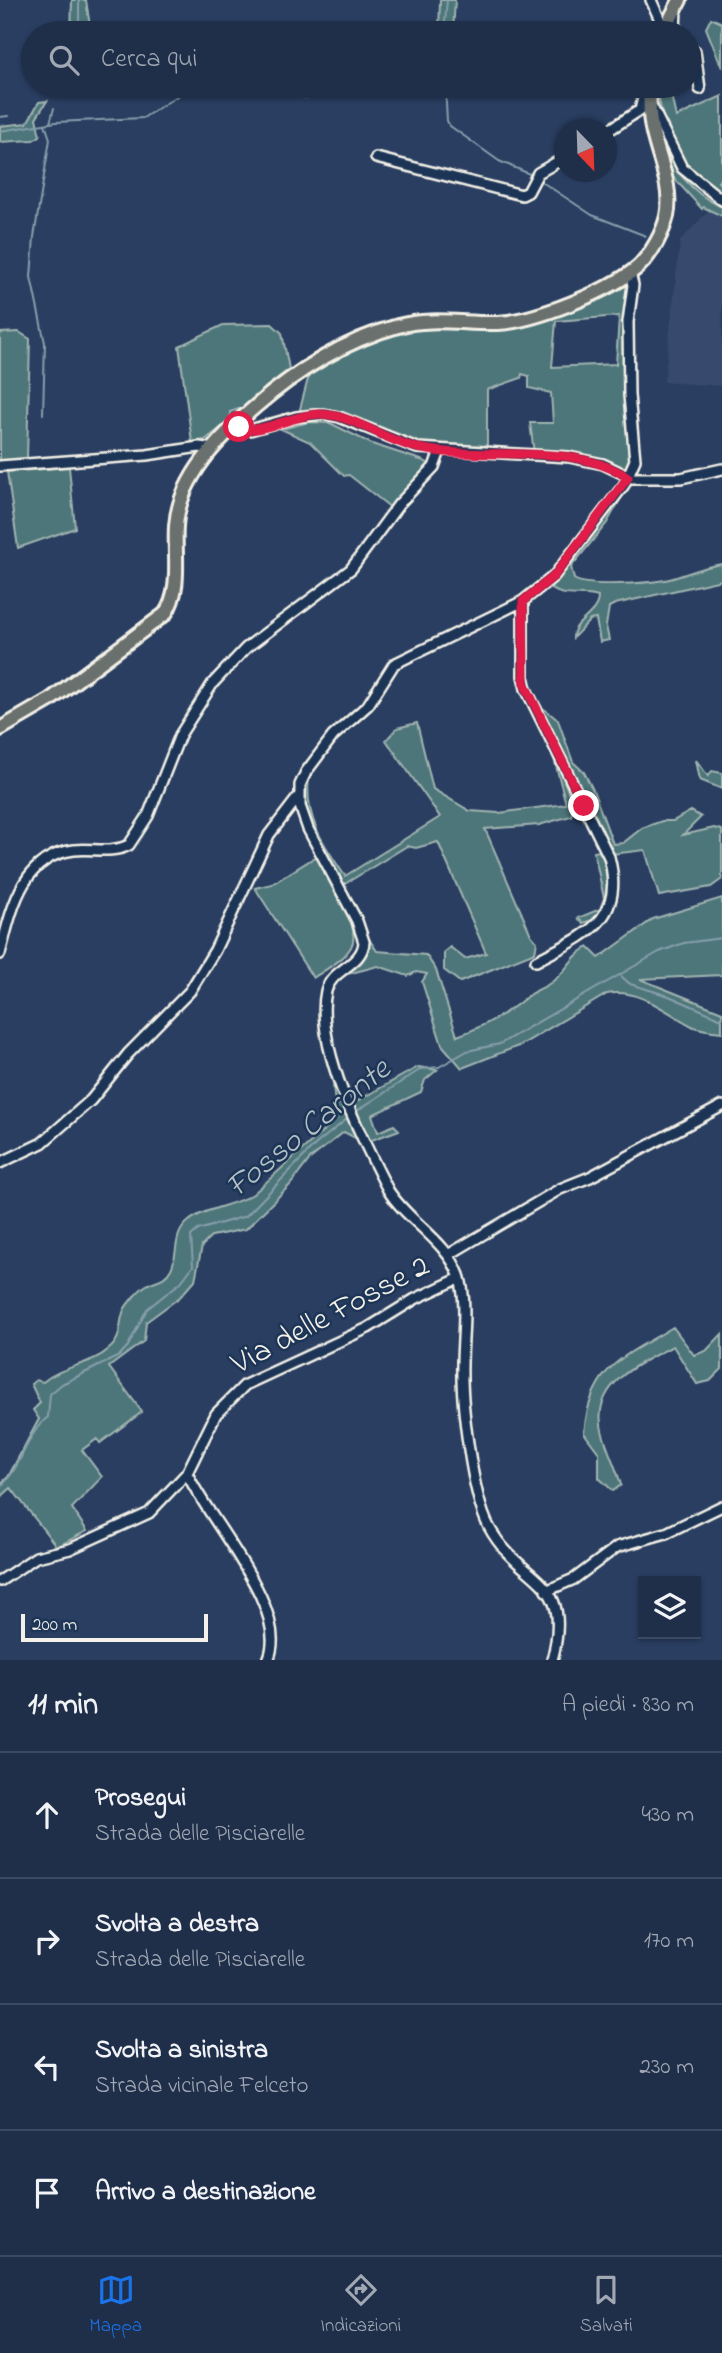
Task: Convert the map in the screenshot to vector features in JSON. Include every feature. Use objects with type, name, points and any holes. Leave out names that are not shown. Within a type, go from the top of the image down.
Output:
[{"type":"main road","points":[[671,21],[678,3]]},
{"type":"main road","points":[[0,729],[57,695],[165,614],[175,594],[176,525],[180,502],[192,477],[236,425],[295,377],[336,351],[371,335],[414,322],[497,323],[537,317],[630,273],[655,245],[668,213],[667,186],[653,135],[649,98]]},
{"type":"street","points":[[651,0],[662,21]]},
{"type":"street","points":[[617,125],[640,110],[644,98]]},
{"type":"street","points":[[649,102],[654,107],[669,146],[682,168],[722,200]]},
{"type":"street","points":[[376,158],[523,195],[528,192],[538,173],[554,164]]},
{"type":"street","points":[[0,1163],[42,1143],[91,1100],[128,1054],[190,991],[215,950],[269,835],[299,796],[306,772],[318,754],[368,705],[394,664],[523,601],[554,576],[628,477],[635,460],[629,395],[628,322],[632,292],[630,273]]},
{"type":"street","points":[[236,425],[250,430],[304,416],[324,414],[339,417],[390,440],[440,451],[569,457],[603,464],[628,477],[681,478],[722,469]]},
{"type":"street","points":[[0,466],[128,457],[199,447],[213,449]]},
{"type":"street","points":[[0,954],[15,895],[32,872],[69,850],[122,849],[135,839],[148,816],[180,735],[213,683],[246,648],[351,569],[399,504],[429,475],[440,451]]},
{"type":"street","points":[[523,601],[524,683],[609,857],[614,885],[607,916],[577,939],[536,961]]},
{"type":"street","points":[[299,796],[309,829],[357,921],[364,942],[362,953],[332,978],[326,995],[330,1050],[360,1132],[394,1200],[447,1255],[460,1278],[463,1301],[463,1398],[485,1520],[499,1541],[546,1591],[560,1615],[552,1660]]},
{"type":"street","points":[[447,1255],[560,1189],[590,1177],[722,1106]]},
{"type":"street","name":"Via delle Fosse 2","points":[[0,1581],[36,1557],[70,1549],[149,1513],[187,1473],[216,1414],[245,1385],[368,1328],[415,1298],[460,1278]]},
{"type":"street","points":[[187,1473],[266,1604],[270,1629],[268,1660]]},
{"type":"street","points":[[546,1591],[574,1578],[617,1547],[666,1533],[722,1506]]},
{"type":"shaded area","points":[[709,210],[722,216],[722,386],[664,382],[680,241]]},
{"type":"green space","points":[[72,0],[86,0],[89,21],[71,21]]},
{"type":"green space","points":[[440,0],[455,0],[454,21],[439,21]]},
{"type":"green space","points":[[711,18],[722,23],[722,68],[706,28]]},
{"type":"green space","points":[[722,96],[722,177],[718,182],[722,186],[722,195],[687,168],[666,129],[660,98],[672,98],[676,117]]},
{"type":"green space","points":[[47,101],[36,118],[40,136],[33,140],[0,142],[0,126],[27,123],[39,102]]},
{"type":"green space","points":[[658,136],[683,178],[700,194],[722,207],[722,216],[703,207],[702,209],[671,175]]},
{"type":"green space","points":[[622,286],[629,288],[624,369],[630,453],[626,471],[534,453],[530,423],[553,423],[551,393],[529,388],[529,376],[522,374],[521,378],[487,390],[487,444],[479,450],[426,447],[331,413],[299,413],[309,375],[337,357],[397,333],[438,327],[523,327],[558,316]],"holes":[[[619,316],[616,364],[552,367],[556,321]]]},
{"type":"green space","points":[[272,324],[282,333],[290,374],[245,407],[230,412],[231,420],[205,440],[192,442],[179,346],[223,325]]},
{"type":"green space","points":[[19,332],[30,339],[27,459],[0,461],[0,333]]},
{"type":"green space","points":[[309,422],[330,423],[372,444],[424,461],[429,464],[428,469],[391,508],[349,475],[344,476],[310,442],[281,429]]},
{"type":"green space","points":[[69,467],[75,528],[18,548],[7,472]]},
{"type":"green space","points":[[629,484],[607,523],[571,567],[574,579],[604,584],[665,580],[722,564],[722,580],[615,604],[609,607],[606,626],[609,640],[600,642],[596,619],[590,620],[573,638],[576,627],[594,609],[598,597],[565,594],[547,584]]},
{"type":"green space","points":[[538,704],[558,720],[573,762],[584,772],[593,790],[613,844],[623,843],[642,828],[662,821],[673,821],[691,811],[701,817],[683,835],[714,828],[722,830],[722,879],[711,887],[659,896],[645,850],[612,854]]},
{"type":"green space","points":[[417,723],[433,789],[470,811],[499,813],[566,804],[551,747],[574,807],[571,816],[539,825],[485,829],[531,935],[537,942],[535,952],[460,982],[444,970],[444,952],[450,947],[465,959],[486,953],[438,842],[416,848],[407,846],[343,885],[317,841],[304,803],[303,791],[309,777],[312,817],[323,841],[345,876],[440,817],[386,740],[397,728]]},
{"type":"green space","points":[[696,760],[708,776],[712,771],[722,773],[722,789],[700,780]]},
{"type":"green space","points":[[599,851],[607,868],[607,900],[601,917],[583,923],[578,918],[600,909],[604,898],[594,852]]},
{"type":"green space","points":[[317,856],[348,915],[353,938],[351,947],[344,956],[313,978],[255,888],[272,884]]},
{"type":"green space","points":[[722,898],[722,975],[640,979],[722,1012],[722,1032],[694,1027],[642,998],[619,993],[607,994],[521,1045],[462,1068],[442,1045],[422,982],[427,974],[416,972],[408,976],[378,966],[340,976],[363,956],[367,936],[377,951],[426,955],[436,970],[457,1036],[496,1019],[550,983],[588,947],[599,958],[653,919]]},
{"type":"green space","points":[[418,1067],[437,1070],[425,1080],[421,1092],[372,1115],[378,1132],[394,1125],[399,1130],[369,1141],[352,1104]]},
{"type":"green space","points":[[333,1085],[359,1140],[344,1132],[310,1159],[290,1185],[246,1229],[212,1236],[202,1246],[195,1280],[180,1297],[146,1322],[144,1341],[109,1367],[142,1412],[100,1443],[97,1439],[82,1450],[102,1477],[72,1508],[87,1531],[57,1547],[11,1488],[0,1498],[0,1484],[8,1477],[39,1419],[33,1410],[40,1403],[31,1384],[36,1380],[43,1382],[59,1372],[102,1355],[113,1345],[128,1304],[142,1288],[162,1278],[171,1269],[178,1238],[184,1226],[196,1216],[253,1194],[331,1124],[336,1114]]},
{"type":"green space","points":[[673,1327],[694,1355],[706,1351],[722,1334],[722,1369],[710,1381],[697,1384],[673,1346],[635,1367],[613,1385],[605,1396],[601,1409],[601,1424],[621,1485],[613,1491],[599,1478],[599,1453],[584,1433],[593,1393],[601,1379],[624,1357]]},
{"type":"waterway","points":[[79,0],[79,21]]},
{"type":"waterway","points":[[445,21],[447,0]]},
{"type":"waterway","points":[[0,131],[56,122],[143,118],[174,98]]},
{"type":"waterway","points":[[446,98],[447,121],[450,126],[499,161],[532,175]]},
{"type":"waterway","points":[[50,123],[54,108]]},
{"type":"waterway","points":[[0,117],[8,116]]},
{"type":"waterway","points":[[43,414],[45,343],[31,277],[34,237],[50,139],[45,124]]},
{"type":"waterway","points":[[539,180],[592,215],[646,236]]},
{"type":"waterway","name":"Fosso Caronte","points":[[355,1112],[421,1069],[439,1067],[467,1051],[500,1044],[659,952],[684,943],[722,938]]},
{"type":"waterway","points":[[621,976],[630,984],[669,996],[722,1019]]},
{"type":"waterway","name":"Fosso Caronte","points":[[0,1487],[14,1471],[40,1424],[48,1417],[50,1394],[62,1384],[119,1356],[128,1346],[147,1309],[181,1282],[193,1266],[191,1236],[198,1230],[246,1216],[316,1144],[348,1118]]},
{"type":"route","points":[[239,427],[250,430],[296,417],[324,414],[339,417],[390,440],[417,448],[569,457],[603,464],[628,477],[554,576],[523,601],[524,683],[584,806]]}]
